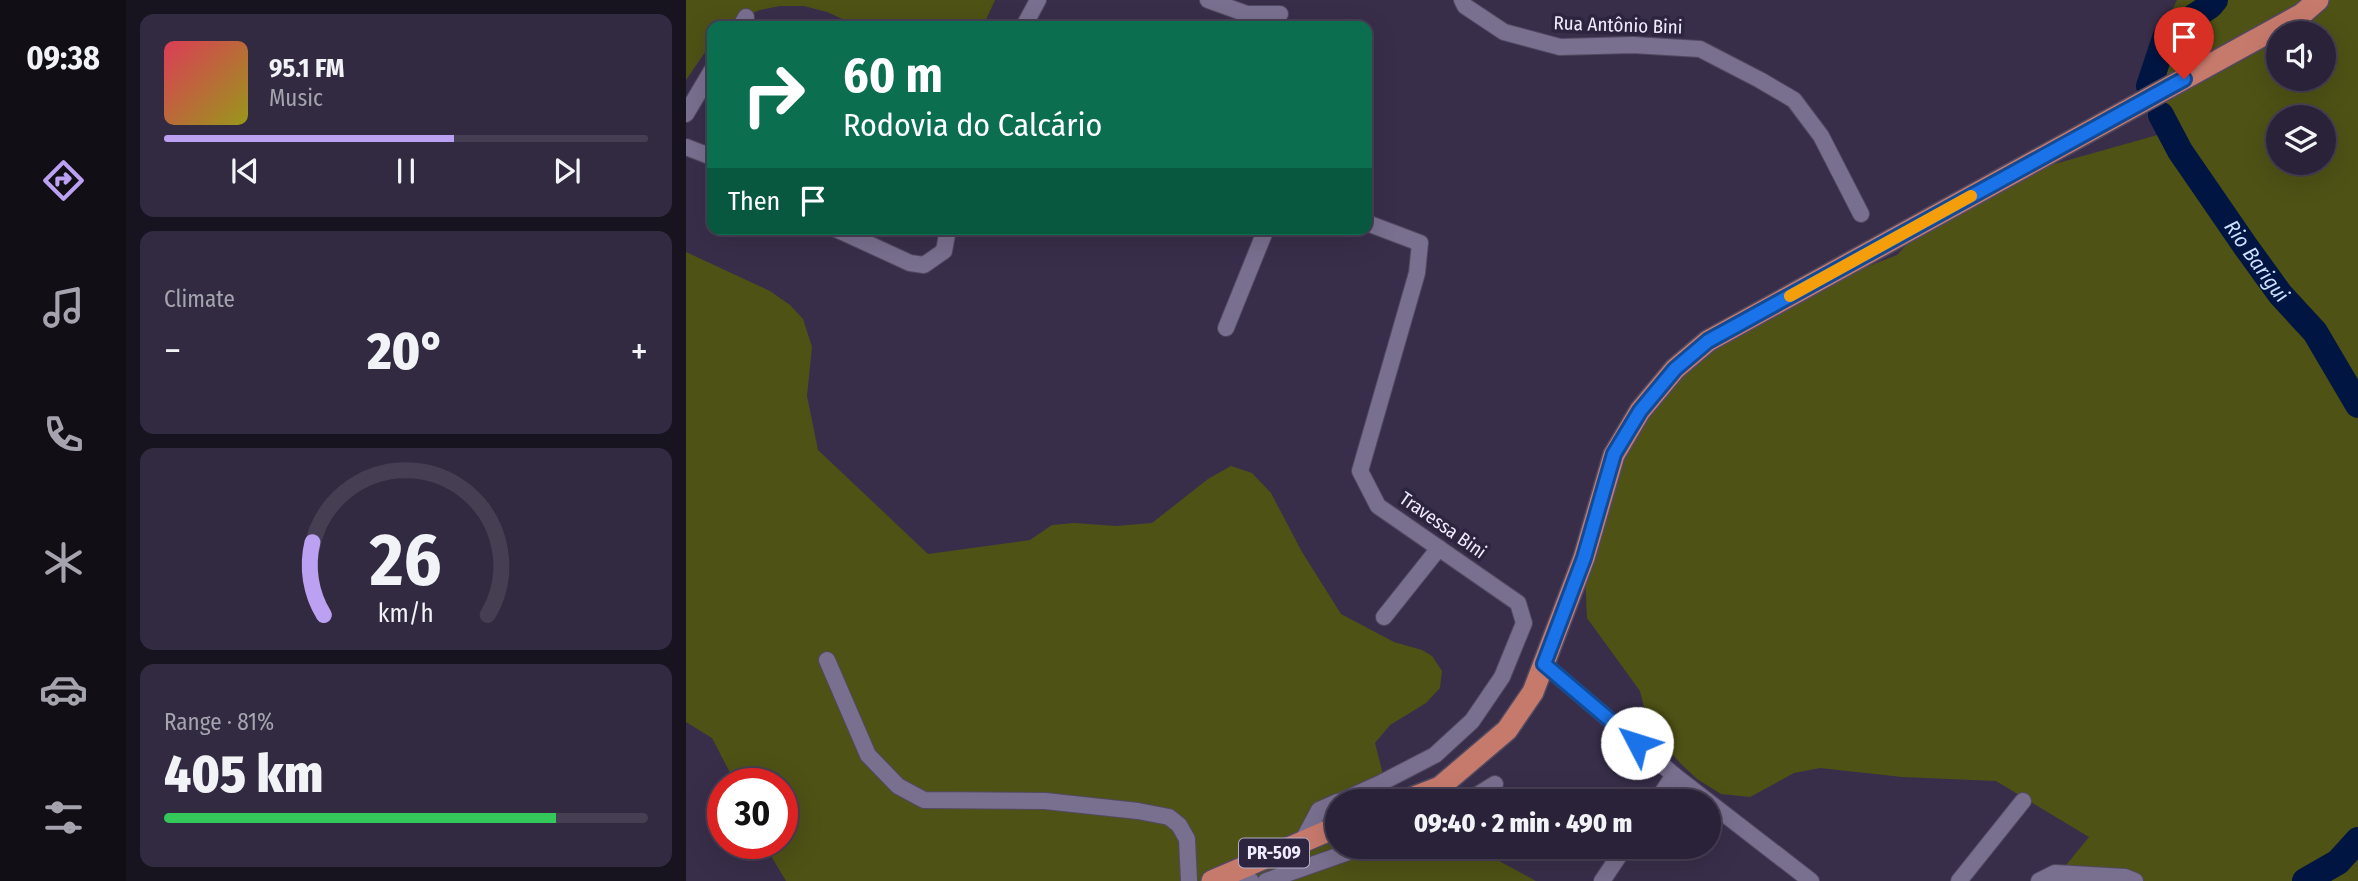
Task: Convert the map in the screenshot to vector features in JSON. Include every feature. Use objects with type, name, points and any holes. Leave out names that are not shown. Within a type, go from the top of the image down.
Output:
[{"type":"main road","points":[[1435,789],[1507,730],[1533,692],[1584,558],[1614,454],[1640,411],[1675,369],[1708,341],[2302,14],[2318,0]]},
{"type":"main road","name":"PR-509","points":[[1219,878],[1325,832]]},
{"type":"street","points":[[1027,21],[1038,0]]},
{"type":"street","points":[[1208,0],[1247,14],[1280,13]]},
{"type":"street","name":"Rua Antônio Bini","points":[[1462,0],[1465,6],[1504,32],[1560,47],[1633,45],[1700,49],[1794,100],[1821,136],[1861,214]]},
{"type":"street","points":[[686,114],[707,78]]},
{"type":"street","points":[[686,147],[707,155]]},
{"type":"street","name":"Travessa Bini","points":[[1365,789],[1435,755],[1472,722],[1502,677],[1524,622],[1518,603],[1378,506],[1360,471],[1417,273],[1420,243],[1372,225]]},
{"type":"street","points":[[849,235],[910,263],[924,265],[944,251],[947,235]]},
{"type":"street","points":[[1226,328],[1264,235]]},
{"type":"street","points":[[1384,617],[1439,548]]},
{"type":"street","points":[[827,660],[868,755],[898,786],[924,800],[1045,801],[1169,817],[1179,825],[1187,839],[1189,881]]},
{"type":"street","points":[[1544,664],[1674,775],[1811,881]]},
{"type":"street","points":[[1665,789],[1674,775]]},
{"type":"street","points":[[1487,789],[1495,784]]},
{"type":"street","points":[[1959,881],[2023,801]]},
{"type":"street","name":"Travessa Bini","points":[[1303,840],[1319,810],[1325,807]]},
{"type":"street","points":[[1266,881],[1329,859]]},
{"type":"street","points":[[1601,881],[1617,859]]},
{"type":"street","points":[[2039,881],[2054,873],[2125,877],[2136,881]]},
{"type":"street","points":[[1219,878],[1251,881]]},
{"type":"shaded area","points":[[686,0],[995,0],[985,21],[847,21],[804,6],[780,6],[760,10],[736,21],[707,21],[707,49],[686,80]]},
{"type":"shaded area","points":[[2177,0],[2358,0],[2358,881],[2053,881],[2089,837],[1996,781],[1902,777],[1820,768],[1794,773],[1750,797],[1721,794],[1721,789],[1713,789],[1697,779],[1655,733],[1646,715],[1640,691],[1587,618],[1585,572],[1625,445],[1695,360],[1856,271],[1897,255],[1919,231],[2029,168],[2051,165],[2168,132],[2161,35]]},
{"type":"shaded area","points":[[686,252],[770,291],[790,305],[803,319],[812,347],[807,396],[818,450],[928,554],[1030,540],[1052,525],[1074,523],[1116,526],[1152,523],[1208,479],[1231,466],[1252,473],[1271,493],[1302,552],[1341,614],[1394,642],[1422,650],[1432,656],[1442,671],[1440,688],[1426,703],[1390,725],[1375,743],[1387,789],[1325,789],[1325,859],[1495,859],[1536,881],[786,881],[773,859],[798,859],[798,768],[728,768],[712,738],[686,722]]},
{"type":"waterway","name":"Rio Barigui","points":[[2149,86],[2166,35],[2215,0]]},
{"type":"waterway","name":"Rio Barigui","points":[[2161,115],[2180,151],[2246,247],[2280,294],[2315,332],[2358,405]]},
{"type":"waterway","name":"Rio Barigui","points":[[2305,881],[2338,862],[2358,840]]},
{"type":"slow traffic","points":[[1790,296],[1971,196]]},
{"type":"route","points":[[1637,743],[1544,664],[1584,558],[1614,454],[1640,411],[1675,369],[1708,341],[2184,79]]}]
